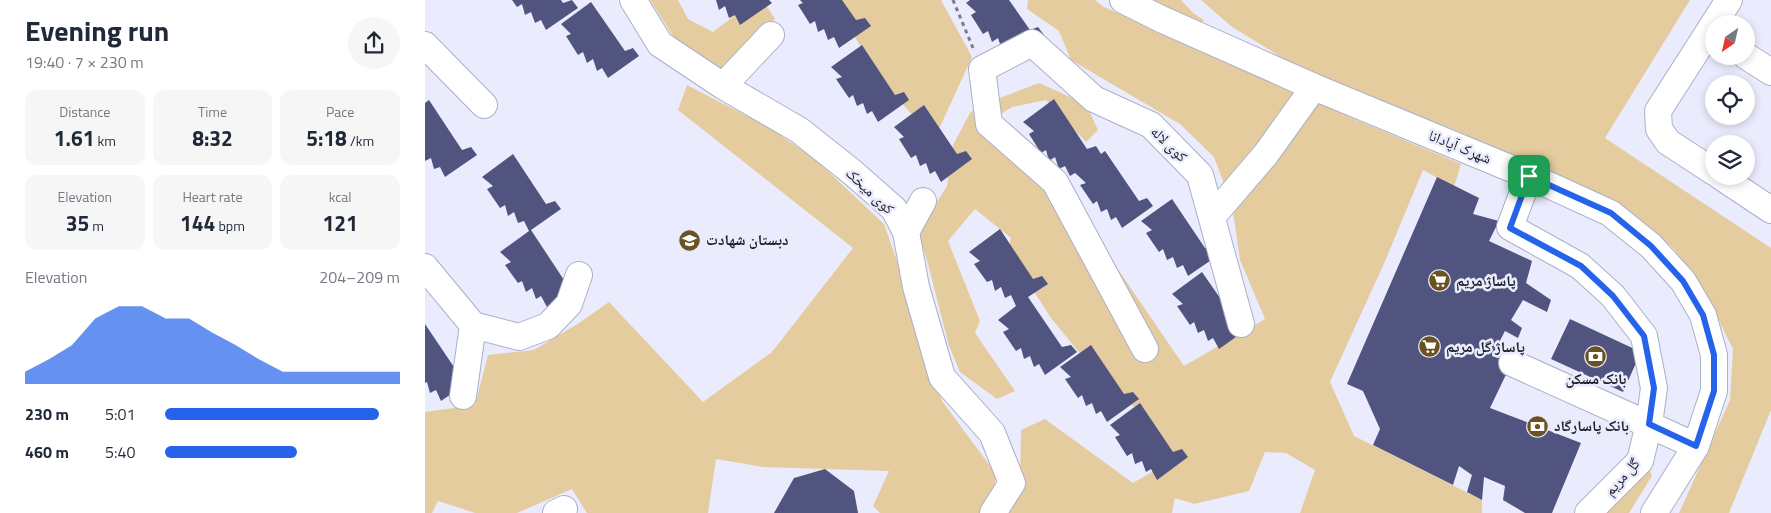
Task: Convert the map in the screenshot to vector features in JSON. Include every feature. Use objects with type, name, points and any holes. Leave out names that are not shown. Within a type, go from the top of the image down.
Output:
[{"type":"street","name":"کوی میخک","points":[[633,0],[660,44],[723,86],[799,130],[852,172],[894,209],[906,232],[916,287],[942,377],[992,433],[1013,483],[993,513]]},
{"type":"street","name":"شهرک آپادانا","points":[[1123,0],[1313,87],[1529,176],[1611,213],[1651,246],[1683,281],[1703,315],[1714,355],[1714,391],[1696,446],[1654,513]]},
{"type":"street","points":[[1721,15],[1729,0]]},
{"type":"street","points":[[723,86],[771,35]]},
{"type":"street","points":[[1705,41],[1662,104],[1657,117],[1659,129],[1668,142],[1705,166]]},
{"type":"street","name":"کوی لاله","points":[[982,69],[1032,43],[1095,99],[1151,125],[1201,175],[1241,324]]},
{"type":"street","points":[[425,45],[484,105]]},
{"type":"street","points":[[1755,62],[1771,72]]},
{"type":"street","points":[[982,69],[989,124],[1055,182],[1145,349]]},
{"type":"street","points":[[1212,217],[1267,153],[1313,87]]},
{"type":"street","name":"گل مریم","points":[[1529,176],[1510,228],[1581,266],[1613,296],[1644,336],[1654,388],[1649,424],[1640,461],[1588,513]]},
{"type":"street","points":[[1734,185],[1771,210]]},
{"type":"street","points":[[906,232],[923,201]]},
{"type":"street","points":[[425,267],[473,325],[519,337],[548,326],[569,304],[579,275]]},
{"type":"street","points":[[463,396],[473,325]]},
{"type":"street","points":[[1512,363],[1696,446]]},
{"type":"path","points":[[953,0],[982,69]]},
{"type":"shaded area","points":[[650,0],[678,0],[688,19],[713,32],[747,6],[763,0],[775,19],[719,71],[673,36]]},
{"type":"shaded area","points":[[832,0],[941,0],[972,57],[934,140],[880,78]]},
{"type":"shaded area","points":[[1028,0],[1095,0],[1104,7],[1349,117],[1461,164],[1454,187],[1423,170],[1386,259],[1330,382],[1354,436],[1482,500],[1482,513],[1300,513],[1315,470],[1286,453],[1265,452],[1249,491],[1194,504],[1175,498],[1172,513],[1007,513],[1020,484],[1021,430],[1045,419],[1133,483],[1174,459],[1144,416],[1091,367],[1051,318],[1008,251],[1011,238],[975,209],[948,241],[980,321],[975,333],[1015,391],[997,399],[960,372],[949,346],[918,232],[947,186],[953,145],[970,113],[979,106],[1039,83],[1086,104],[1098,130],[1086,142],[1046,100],[1012,107],[995,118],[1100,243],[1184,366],[1265,319],[1240,260],[1232,205],[1214,157],[1180,124],[1071,60],[1059,31],[1027,9]]},
{"type":"shaded area","points":[[1153,0],[1181,0],[1193,13],[1204,20],[1199,27]]},
{"type":"shaded area","points":[[1201,0],[1690,0],[1605,138],[1771,248],[1771,410],[1729,513],[1679,513],[1730,400],[1733,349],[1708,299],[1674,249],[1622,205],[1460,132],[1301,69],[1232,27]]},
{"type":"shaded area","points":[[687,85],[770,128],[816,160],[884,224],[925,354],[942,401],[996,474],[993,501],[988,513],[880,513],[873,506],[889,471],[763,467],[716,459],[708,513],[587,513],[572,489],[517,513],[475,513],[438,501],[432,513],[425,513],[425,412],[475,405],[488,355],[534,350],[579,323],[609,302],[703,402],[772,352],[853,248],[678,110]]},
{"type":"shaded area","points":[[1648,465],[1652,476],[1629,513],[1603,513]]},
{"type":"building","points":[[512,0],[561,0],[563,3],[572,0],[578,8],[546,30],[541,20],[535,23],[531,12],[525,15],[522,4],[517,7]]},
{"type":"building","points":[[716,0],[769,0],[772,3],[740,25],[735,15],[729,18],[725,6],[719,10]]},
{"type":"building","points":[[800,0],[842,0],[856,20],[865,18],[871,26],[839,48],[834,37],[828,40],[824,29],[818,32],[815,21],[810,24],[798,5],[803,3]]},
{"type":"building","points":[[970,0],[1009,0],[1030,30],[1038,27],[1044,35],[1013,57],[1002,50],[998,38],[992,42],[988,31],[983,34],[971,15],[976,12],[966,3]]},
{"type":"building","points":[[591,2],[625,51],[633,48],[639,56],[608,78],[602,68],[597,71],[593,59],[587,63],[583,52],[578,55],[566,36],[571,34],[561,24]]},
{"type":"building","points":[[862,45],[895,95],[904,92],[909,100],[878,122],[872,111],[867,114],[863,103],[857,106],[853,95],[849,98],[836,79],[842,77],[831,67]]},
{"type":"building","points":[[1054,99],[1087,149],[1096,146],[1101,154],[1105,151],[1139,201],[1147,198],[1153,206],[1122,228],[1116,217],[1111,220],[1107,209],[1101,212],[1097,201],[1093,204],[1080,185],[1086,183],[1075,173],[1070,176],[1065,166],[1059,169],[1055,157],[1049,161],[1046,150],[1041,153],[1029,134],[1034,131],[1023,122]]},
{"type":"building","points":[[429,100],[462,150],[471,147],[477,155],[445,177],[440,167],[434,169],[431,158],[425,161],[425,103]]},
{"type":"building","points":[[924,105],[957,154],[966,151],[972,159],[941,182],[935,171],[930,174],[926,163],[920,166],[916,155],[911,158],[899,139],[904,137],[894,127]]},
{"type":"building","points":[[513,154],[546,204],[555,201],[561,209],[531,230],[564,280],[578,285],[547,307],[541,296],[536,299],[532,288],[526,292],[522,281],[518,283],[505,265],[511,262],[500,252],[529,231],[524,221],[518,223],[514,212],[508,216],[505,205],[500,208],[487,189],[493,186],[482,177]]},
{"type":"building","name":"پاساژ گل مریم","points":[[1437,177],[1479,198],[1473,214],[1499,221],[1489,241],[1532,261],[1526,283],[1551,300],[1547,312],[1523,300],[1511,320],[1522,328],[1518,338],[1505,331],[1492,356],[1512,362],[1490,408],[1581,443],[1552,513],[1525,513],[1503,500],[1505,486],[1484,477],[1482,500],[1467,492],[1472,475],[1459,466],[1453,485],[1373,445],[1380,429],[1363,391],[1347,384]]},
{"type":"building","points":[[1172,199],[1205,248],[1214,246],[1220,254],[1188,276],[1183,265],[1177,268],[1173,257],[1167,260],[1163,249],[1159,252],[1146,233],[1152,230],[1141,221]]},
{"type":"building","points":[[1000,229],[1033,279],[1042,276],[1048,284],[1028,297],[1062,347],[1071,345],[1077,352],[1045,375],[1039,364],[1034,367],[1030,356],[1024,359],[1021,348],[1016,351],[1003,332],[1009,329],[998,320],[1016,306],[1011,295],[1005,298],[1001,287],[995,291],[992,280],[987,282],[974,264],[980,261],[969,252]]},
{"type":"building","points":[[1202,272],[1236,321],[1250,327],[1219,349],[1213,338],[1208,341],[1204,330],[1198,333],[1194,322],[1190,325],[1177,306],[1183,304],[1172,294]]},
{"type":"building","name":"بانک مسکن","points":[[1570,319],[1641,352],[1623,392],[1551,359]]},
{"type":"building","points":[[425,324],[458,373],[473,379],[441,401],[436,390],[430,393],[427,382],[425,383]]},
{"type":"building","points":[[1091,345],[1124,394],[1133,392],[1139,399],[1107,422],[1101,411],[1096,414],[1092,403],[1086,406],[1082,395],[1078,398],[1065,379],[1071,377],[1060,367]]},
{"type":"building","points":[[1140,403],[1173,452],[1182,449],[1188,457],[1157,480],[1151,469],[1146,472],[1142,461],[1135,464],[1132,453],[1127,456],[1115,437],[1120,435],[1110,425]]},
{"type":"building","points":[[825,469],[854,491],[858,513],[774,513],[794,478]]},
{"type":"place","name":"دبستان شهادت","points":[[690,240]]},
{"type":"place","name":"پاساژ مریم","points":[[1440,281]]},
{"type":"place","name":"پاساژ گل مریم","points":[[1430,347]]},
{"type":"place","name":"بانک مسکن","points":[[1596,356]]},
{"type":"place","name":"بانک پاسارگاد","points":[[1538,426]]},
{"type":"route","points":[[1529,176],[1611,213],[1651,246],[1683,281],[1703,315],[1714,355],[1714,391],[1696,446],[1649,424],[1654,388],[1644,336],[1613,296],[1581,266],[1510,228],[1529,176]]}]
